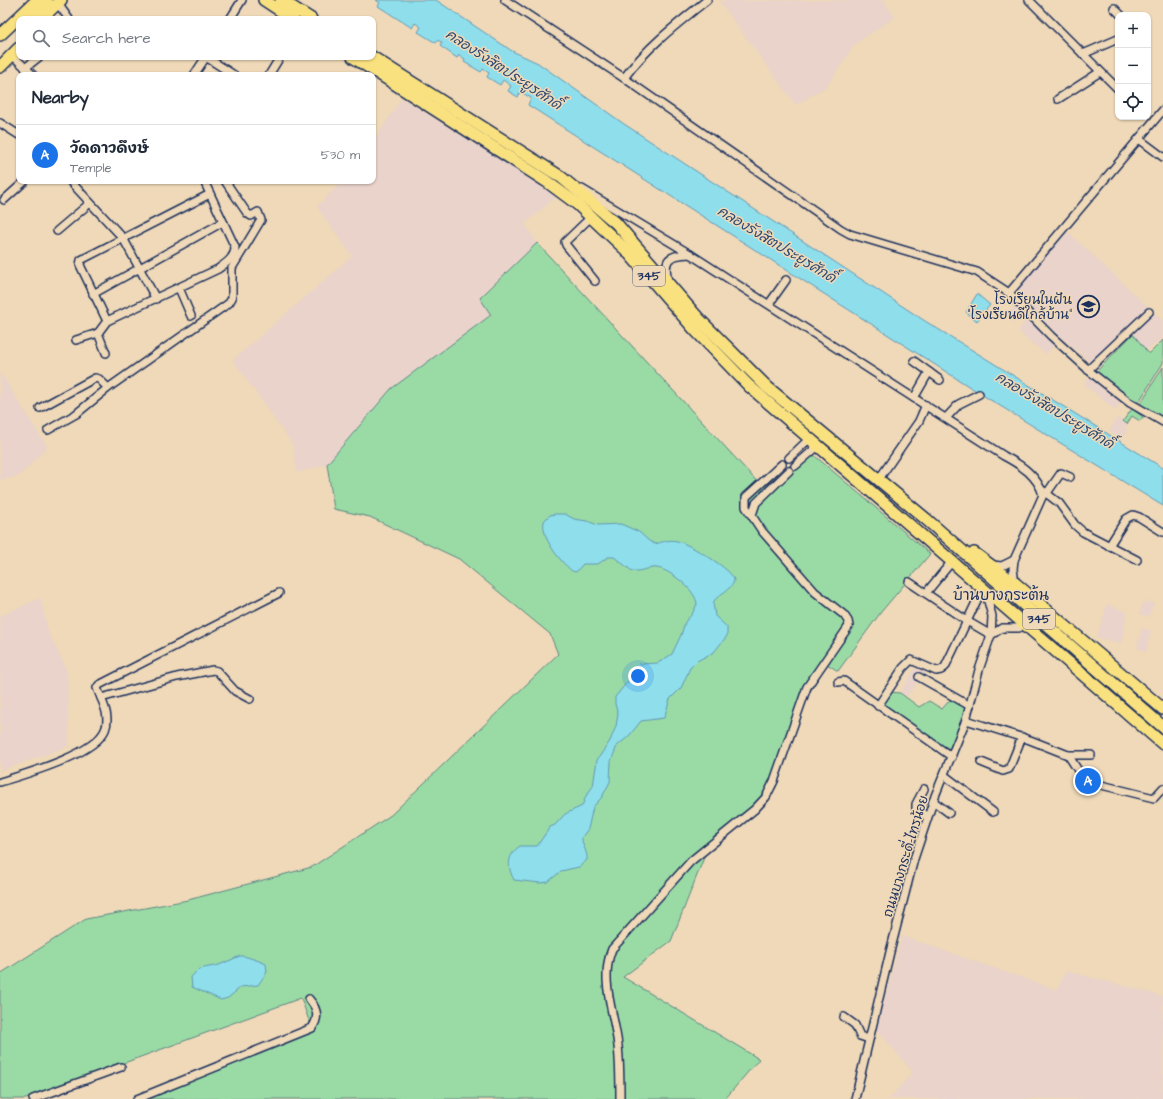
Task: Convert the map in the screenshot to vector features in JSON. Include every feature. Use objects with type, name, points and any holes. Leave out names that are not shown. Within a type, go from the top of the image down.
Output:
[{"type":"main road","points":[[20,16],[37,0]]},
{"type":"main road","points":[[30,16],[47,0]]},
{"type":"main road","points":[[45,16],[61,4],[70,0]]},
{"type":"main road","points":[[264,0],[288,16]]},
{"type":"main road","points":[[281,0],[306,16]]},
{"type":"main road","points":[[52,16],[61,4]]},
{"type":"main road","points":[[0,35],[16,20]]},
{"type":"main road","points":[[0,44],[16,29]]},
{"type":"main road","points":[[0,57],[16,42]]},
{"type":"main road","points":[[0,68],[15,52]]},
{"type":"main road","name":"345","points":[[358,60],[546,181],[592,216],[626,250],[714,350],[755,391],[918,530],[1163,744]]},
{"type":"main road","name":"345","points":[[376,60],[561,176],[616,223],[699,319],[754,375],[792,409],[926,519],[1163,727]]},
{"type":"main road","points":[[926,519],[1016,584],[1163,709]]},
{"type":"main road","points":[[918,530],[949,565],[984,597],[1163,753]]},
{"type":"street","points":[[232,16],[242,0]]},
{"type":"street","points":[[505,0],[624,78],[850,234],[977,272],[1009,293],[1051,336],[1088,370],[1130,404],[1163,422]]},
{"type":"street","points":[[624,78],[638,60],[655,43],[707,0]]},
{"type":"street","points":[[1029,0],[1115,86]]},
{"type":"street","points":[[61,4],[67,16]]},
{"type":"street","points":[[1114,8],[1117,12]]},
{"type":"street","points":[[1083,54],[1115,40]]},
{"type":"street","points":[[20,60],[30,72]]},
{"type":"street","points":[[25,68],[34,60]]},
{"type":"street","points":[[196,72],[204,60]]},
{"type":"street","points":[[211,60],[229,72]]},
{"type":"street","points":[[271,72],[278,60]]},
{"type":"street","points":[[1058,99],[1100,72]]},
{"type":"street","points":[[1009,293],[1163,110]]},
{"type":"street","points":[[0,123],[16,134]]},
{"type":"street","points":[[1139,139],[1163,157]]},
{"type":"street","points":[[561,176],[690,254],[1020,465],[1036,479],[1044,492],[1059,503],[1079,529],[1137,560]]},
{"type":"street","points":[[4,200],[22,184]]},
{"type":"street","points":[[73,184],[122,238],[156,299]]},
{"type":"street","points":[[76,340],[98,332],[107,321],[218,269],[232,258],[235,252],[235,247],[205,184]]},
{"type":"street","points":[[48,430],[76,414],[108,388],[229,303],[232,298],[232,268],[261,220],[258,212],[251,216],[247,213],[227,184]]},
{"type":"street","points":[[107,321],[80,265],[81,260],[210,194]]},
{"type":"street","points":[[57,231],[90,203]]},
{"type":"street","points":[[592,216],[565,242],[595,281]]},
{"type":"street","points":[[93,294],[223,222]]},
{"type":"street","points":[[668,283],[665,268],[667,262],[672,256],[690,254]]},
{"type":"street","points":[[768,304],[786,280]]},
{"type":"street","points":[[179,288],[191,316]]},
{"type":"street","points":[[1088,370],[1149,312]]},
{"type":"street","points":[[98,332],[106,353]]},
{"type":"street","points":[[914,362],[940,380]]},
{"type":"street","points":[[914,398],[929,372]]},
{"type":"street","points":[[40,408],[95,378],[99,379],[108,388]]},
{"type":"street","points":[[946,418],[959,404],[979,394]]},
{"type":"street","points":[[879,479],[919,421],[926,405]]},
{"type":"street","points":[[789,458],[814,442]]},
{"type":"street","points":[[795,466],[814,442]]},
{"type":"street","points":[[620,1099],[618,1046],[606,974],[608,957],[612,949],[691,861],[755,809],[766,797],[774,781],[807,687],[849,626],[844,615],[809,585],[762,531],[746,507],[746,497],[782,464]]},
{"type":"street","points":[[752,515],[756,504],[789,471]]},
{"type":"street","points":[[1016,584],[1013,576],[1014,560],[1041,503],[1044,492],[1061,473],[1070,477]]},
{"type":"street","points":[[1109,546],[1126,519],[1133,515],[1139,517],[1163,532]]},
{"type":"street","points":[[985,561],[994,566],[1002,566],[1014,560]]},
{"type":"street","points":[[926,593],[949,565]]},
{"type":"street","points":[[909,582],[967,622],[991,635],[1002,628],[1019,628]]},
{"type":"street","points":[[0,782],[65,760],[97,739],[105,730],[107,722],[107,714],[97,688],[99,685],[278,593]]},
{"type":"street","points":[[878,706],[903,668],[911,660],[936,670],[941,670],[945,667],[967,622],[984,597]]},
{"type":"street","name":"ถนนบางกระดี่-ไทรน้อย","points":[[855,1099],[904,892],[927,817],[966,720],[979,670],[991,635],[992,616],[984,597]]},
{"type":"street","points":[[101,698],[145,685],[213,670],[217,671],[235,691],[250,699]]},
{"type":"street","points":[[919,677],[970,706]]},
{"type":"street","points":[[838,682],[844,681],[952,757]]},
{"type":"street","points":[[966,720],[1068,755],[1091,755]]},
{"type":"street","points":[[981,762],[1003,771],[1009,769],[1022,738]]},
{"type":"street","points":[[1068,755],[1085,781],[1154,798],[1163,788]]},
{"type":"street","points":[[944,775],[993,812]]},
{"type":"street","points":[[924,789],[916,804],[916,808],[927,817]]},
{"type":"street","points":[[933,801],[949,813]]},
{"type":"street","points":[[138,1099],[312,1028],[316,1023],[318,1014],[309,999]]},
{"type":"street","points":[[844,1017],[854,1025],[860,1036],[869,1039]]},
{"type":"street","points":[[33,1099],[121,1067]]},
{"type":"shaded area","points":[[883,0],[895,17],[855,44],[827,86],[796,105],[719,1]]},
{"type":"shaded area","points":[[402,98],[558,195],[525,224],[537,243],[480,298],[491,315],[391,389],[327,464],[297,473],[293,445],[233,360],[352,256],[317,207],[339,184],[376,184],[376,137]]},
{"type":"shaded area","name":"โรงเรียนในฝัน \"โรงเรียนดีใกล้บ้าน\"","points":[[1067,231],[1163,321],[1163,338],[1142,354],[1122,339],[1095,366],[1056,333],[1014,292]]},
{"type":"shaded area","points":[[1016,304],[1023,313],[1014,323],[1006,315]]},
{"type":"shaded area","points":[[1027,319],[1055,344],[1046,354],[1024,337],[1018,330]]},
{"type":"shaded area","points":[[0,372],[47,447],[19,476],[0,480]]},
{"type":"shaded area","points":[[1089,377],[1121,403],[1115,410],[1084,384]]},
{"type":"shaded area","points":[[1118,417],[1127,424],[1125,428],[1127,431],[1121,440],[1109,431]]},
{"type":"shaded area","points":[[40,598],[49,634],[67,670],[69,746],[0,771],[0,614],[1,616]]},
{"type":"shaded area","points":[[1149,600],[1154,604],[1148,617],[1140,614],[1142,602],[1148,604]]},
{"type":"shaded area","points":[[1107,604],[1127,612],[1121,644],[1097,637]]},
{"type":"shaded area","points":[[1142,628],[1151,631],[1146,652],[1137,648]]},
{"type":"shaded area","points":[[917,665],[926,672],[906,697],[900,693]]},
{"type":"shaded area","points":[[902,936],[1057,990],[1066,971],[1163,996],[1163,1099],[889,1099],[913,1072],[876,1029]]},
{"type":"green space","points":[[537,243],[763,488],[808,450],[930,554],[881,612],[838,671],[827,664],[805,700],[775,789],[739,822],[709,845],[671,941],[623,977],[759,1059],[725,1099],[139,1099],[312,1029],[301,998],[26,1099],[0,1099],[0,974],[86,919],[188,900],[312,867],[391,815],[558,654],[550,634],[459,559],[370,517],[334,509],[327,464],[391,389],[491,315],[480,298]]},
{"type":"green space","points":[[1133,334],[1149,354],[1163,340],[1163,363],[1138,403],[1131,400],[1096,372]]},
{"type":"green space","points":[[1163,367],[1163,417],[1140,404]]},
{"type":"green space","points":[[1132,409],[1143,417],[1140,421],[1132,416],[1127,424],[1123,421]]},
{"type":"green space","points":[[889,692],[900,693],[919,707],[929,701],[942,709],[950,700],[968,707],[953,750],[941,745],[882,704]]},
{"type":"water","name":"คลองรังสิตประยูรศักดิ์","points":[[376,0],[436,0],[512,51],[538,63],[624,124],[925,321],[1163,468],[1163,506],[984,396],[528,105],[531,98],[521,92],[518,97],[508,91],[511,86],[503,80],[500,85],[487,77],[489,73],[483,69],[481,72],[464,62],[465,59],[459,55],[457,58],[440,46],[442,43],[438,40],[436,43],[418,32],[421,27],[415,23],[412,28],[378,6],[380,3]]},
{"type":"water","points":[[977,294],[990,305],[977,321],[966,312]]},
{"type":"water","points":[[565,514],[574,519],[587,521],[598,525],[621,524],[639,532],[655,544],[671,540],[677,541],[700,552],[719,564],[727,570],[734,581],[733,584],[713,603],[715,616],[727,627],[727,636],[714,652],[697,661],[690,668],[681,688],[670,699],[664,718],[641,721],[629,736],[617,746],[611,761],[610,782],[602,797],[593,807],[588,829],[582,837],[582,843],[587,860],[579,867],[561,871],[548,882],[540,883],[514,880],[509,866],[513,853],[520,846],[537,846],[550,827],[555,825],[565,814],[582,806],[586,796],[593,786],[597,760],[610,741],[616,726],[618,714],[615,704],[615,697],[629,680],[634,669],[639,664],[658,663],[672,654],[685,622],[692,614],[697,604],[692,593],[682,582],[669,572],[657,568],[632,571],[614,557],[608,557],[598,564],[583,564],[576,572],[572,571],[557,555],[545,534],[544,521],[550,515]]},
{"type":"water","points":[[240,956],[266,964],[267,972],[258,985],[241,987],[228,998],[221,1000],[192,987],[191,977],[199,969],[219,965]]},
{"type":"place","name":"โรงเรียนในฝัน \"โรงเรียนดีใกล้บ้าน\"","points":[[1088,306]]},
{"type":"place","name":"วัดดาวดึงษ์","points":[[1088,781]]},
{"type":"district","name":"บ้านบางกระต้น","points":[[1001,595]]}]
